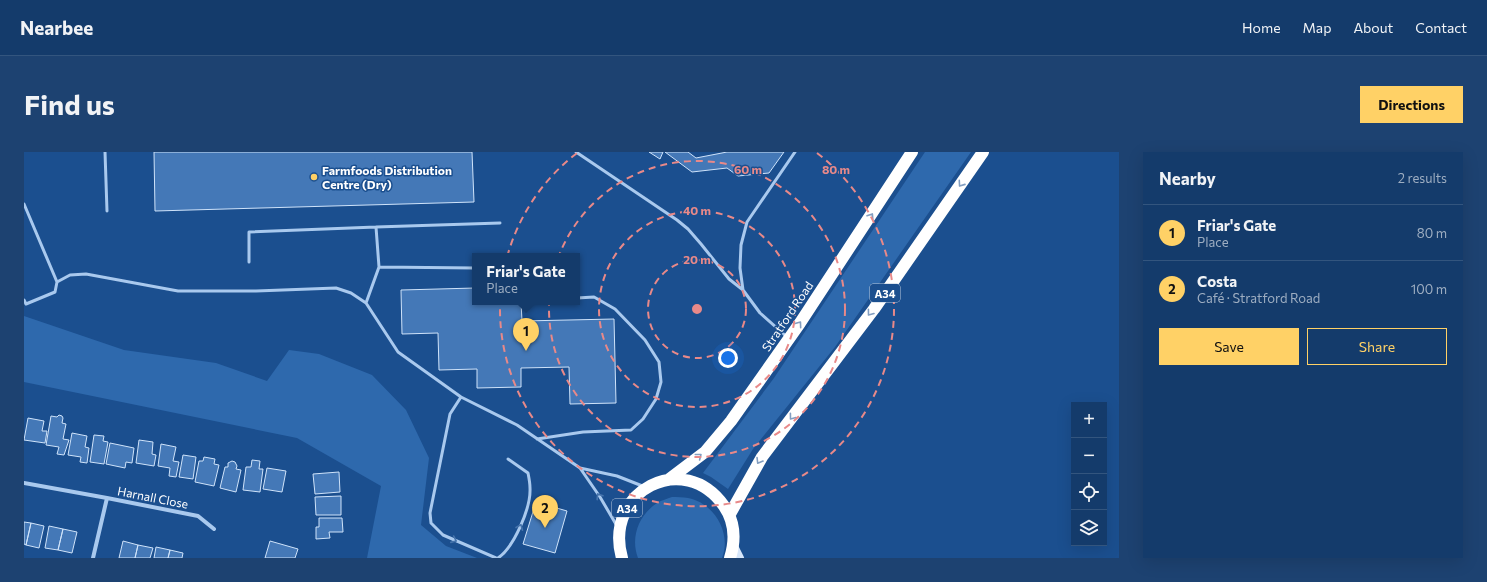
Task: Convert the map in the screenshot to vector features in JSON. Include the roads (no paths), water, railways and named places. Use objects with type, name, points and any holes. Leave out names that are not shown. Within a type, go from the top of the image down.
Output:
[{"type":"highway","name":"Stratford Road","points":[[668,480],[704,452],[731,421],[861,231],[912,152]]},
{"type":"highway","name":"A34","points":[[730,514],[762,457],[874,309],[983,152]]},
{"type":"highway","name":"A34","points":[[622,558],[619,548],[619,529],[624,511],[634,498],[646,487],[668,480],[680,479],[691,481],[705,487],[717,496],[730,514],[734,532],[734,546],[730,558]]},
{"type":"street","name":"Harnall Close","points":[[24,483],[198,516],[214,529]]},
{"type":"street","name":"Harnall Close","points":[[93,558],[107,498]]},
{"type":"street","points":[[734,546],[740,558]]},
{"type":"lane","points":[[105,152],[107,210]]},
{"type":"lane","points":[[576,152],[688,229],[710,254],[721,271],[743,290],[760,313],[788,338]]},
{"type":"lane","points":[[743,290],[740,268],[741,245],[747,222],[795,152]]},
{"type":"lane","points":[[24,204],[57,282],[55,292],[26,304],[24,300]]},
{"type":"lane","points":[[249,262],[249,232],[500,223]]},
{"type":"lane","points":[[366,303],[379,268],[376,227]]},
{"type":"lane","points":[[379,268],[472,268]]},
{"type":"lane","points":[[57,282],[70,276],[86,274],[178,291],[256,291],[336,288],[351,293],[366,303],[398,352],[461,397],[517,425],[580,468],[600,497],[619,529]]},
{"type":"lane","points":[[537,439],[583,432],[631,430],[643,419],[658,394],[661,382],[659,362],[645,340],[615,309],[594,297],[580,298]]},
{"type":"lane","points":[[461,397],[450,414],[430,513],[431,523],[443,535],[497,558],[505,553],[520,530],[528,504],[530,489],[528,473],[508,459]]},
{"type":"lane","points":[[580,468],[617,476],[646,487]]},
{"type":"place","name":"Farmfoods Distribution Centre (Dry)","points":[[314,177]]},
{"type":"place","name":"Friar's Gate","points":[[526,351]]},
{"type":"place","name":"Costa","points":[[545,528]]}]
